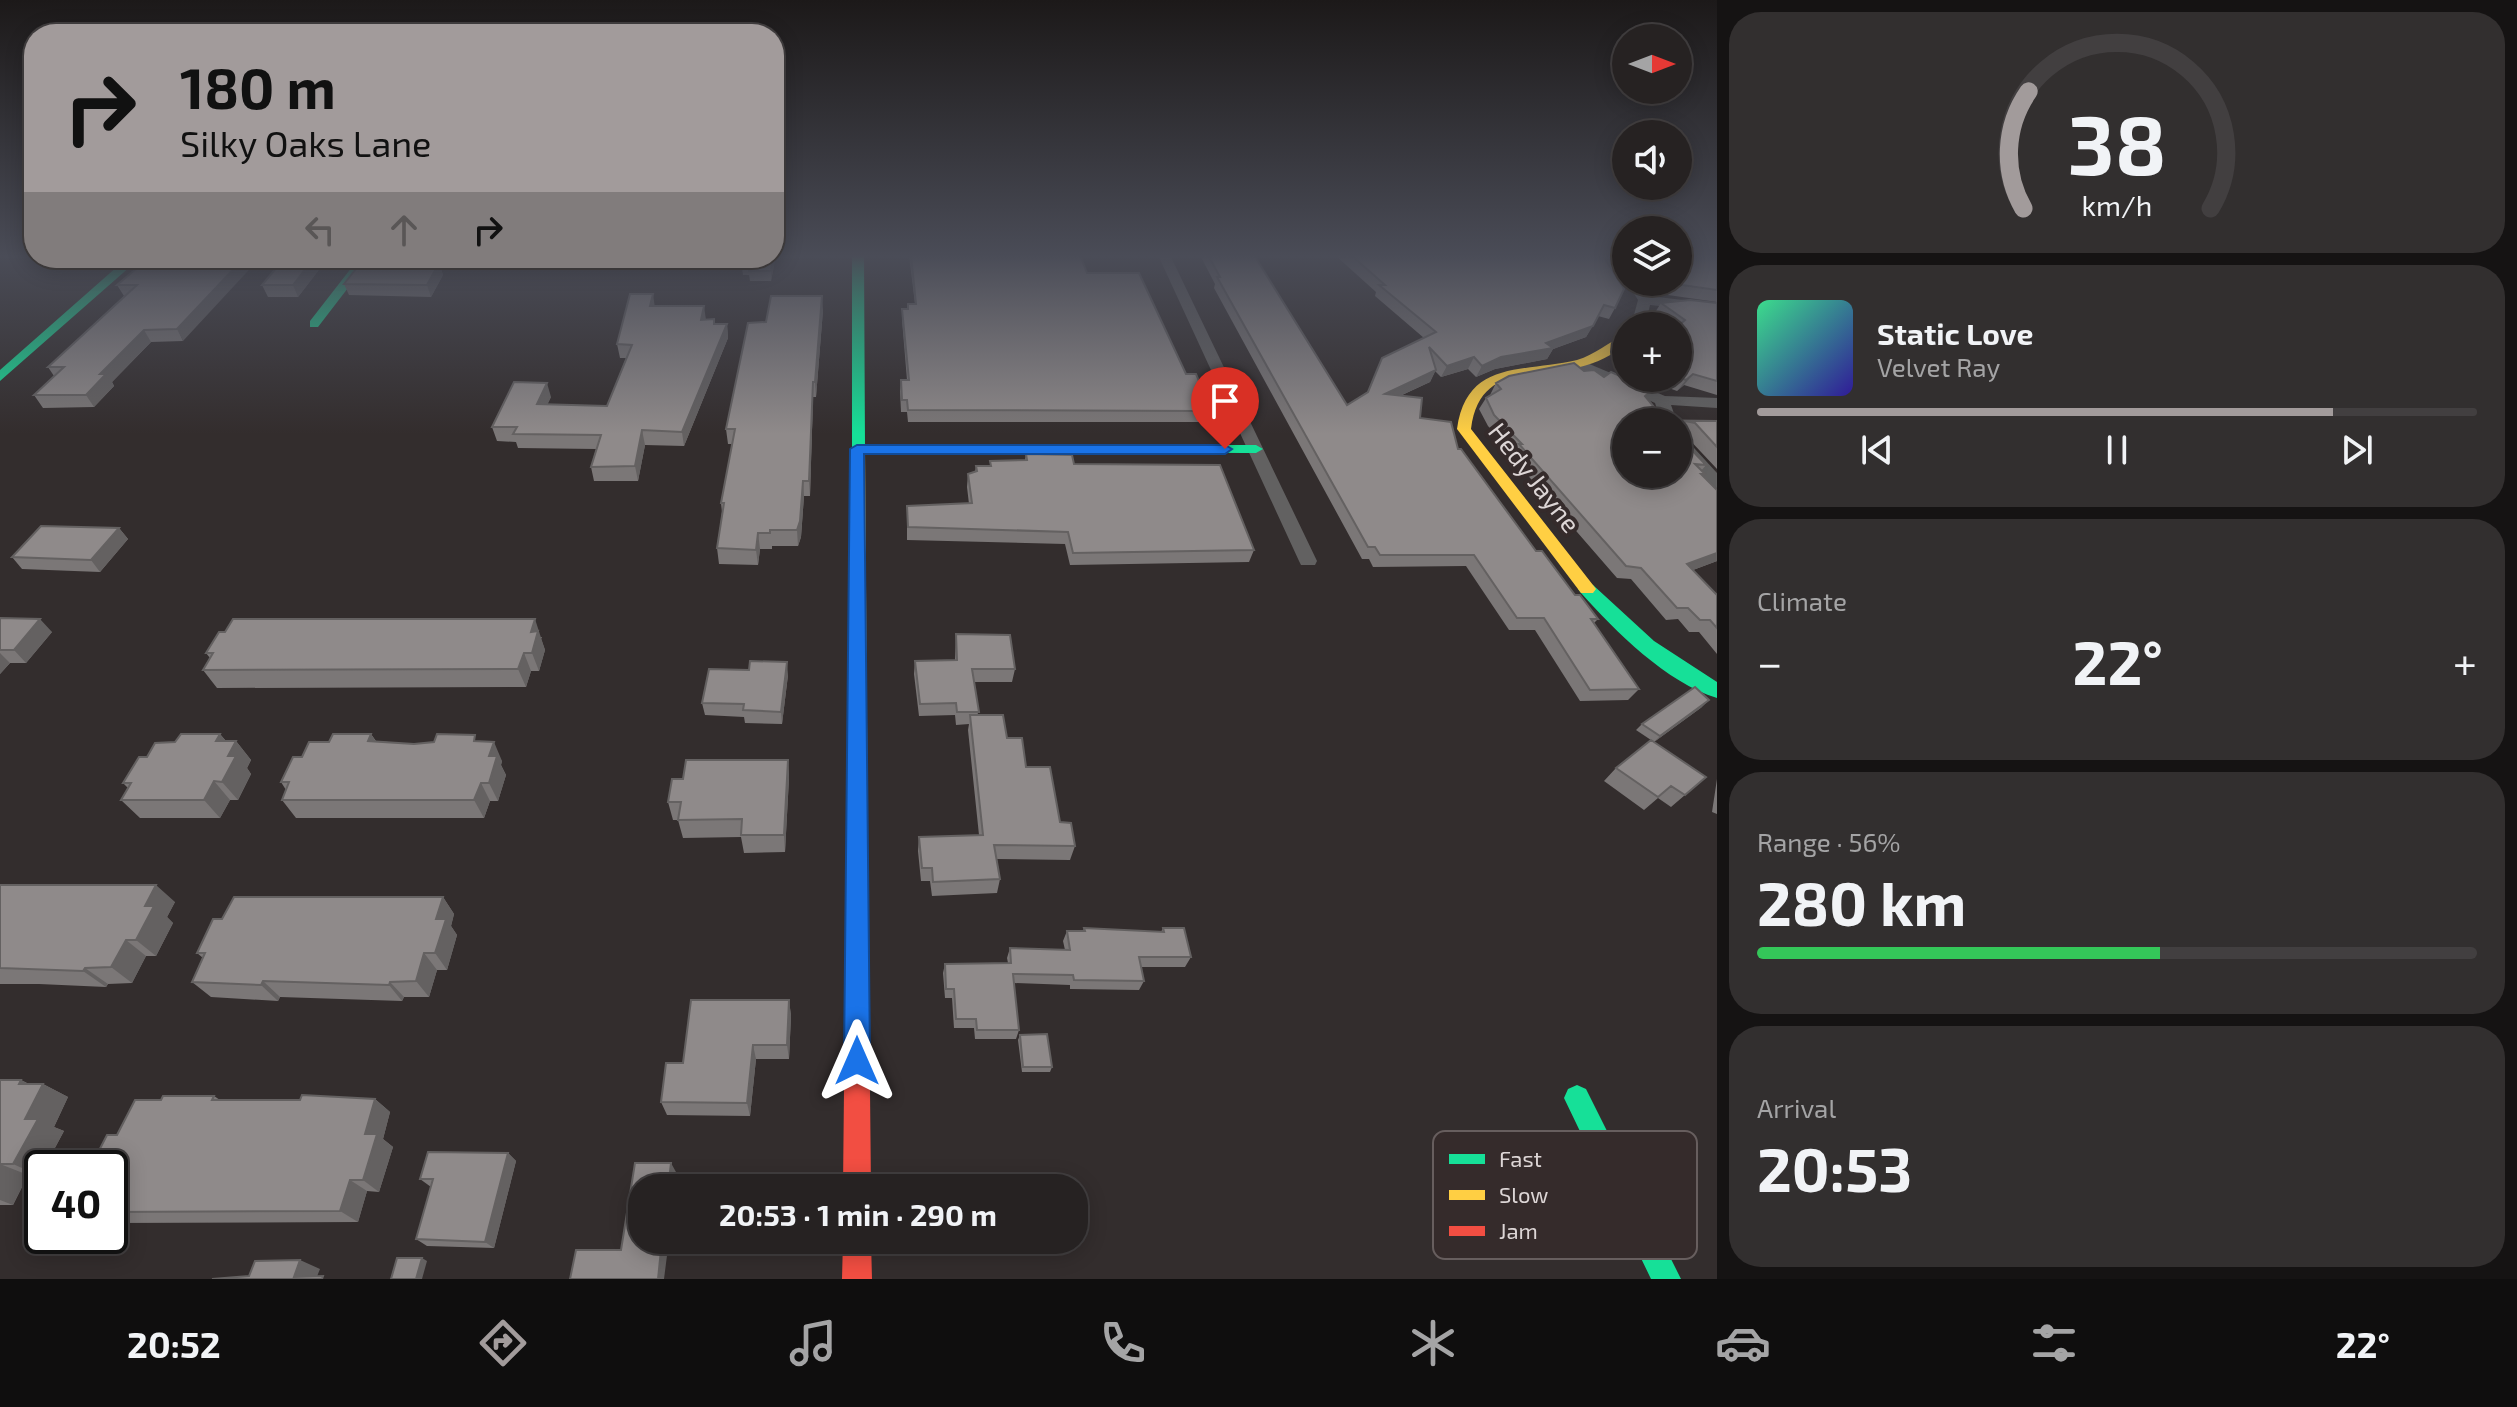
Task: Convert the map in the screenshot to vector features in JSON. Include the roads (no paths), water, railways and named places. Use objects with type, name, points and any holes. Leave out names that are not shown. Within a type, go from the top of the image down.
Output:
[{"type":"street","points":[[0,377],[70,315]]},
{"type":"street","points":[[314,324],[321,315]]},
{"type":"street","points":[[857,1174],[858,315]]},
{"type":"street","points":[[1192,315],[1308,561]]},
{"type":"street","name":"Hedy Jayne","points":[[1612,347],[1580,364],[1485,383],[1463,404],[1464,429],[1591,594],[1616,621],[1668,666],[1717,691]]},
{"type":"street","points":[[1580,364],[1662,400],[1717,403]]},
{"type":"street","points":[[1662,400],[1665,408]]},
{"type":"street","points":[[857,449],[1256,449]]},
{"type":"street","points":[[1692,458],[1717,483]]},
{"type":"street","points":[[1577,1098],[1593,1131]]},
{"type":"street","points":[[857,1254],[857,1279]]},
{"type":"street","points":[[1656,1259],[1666,1279]]}]
